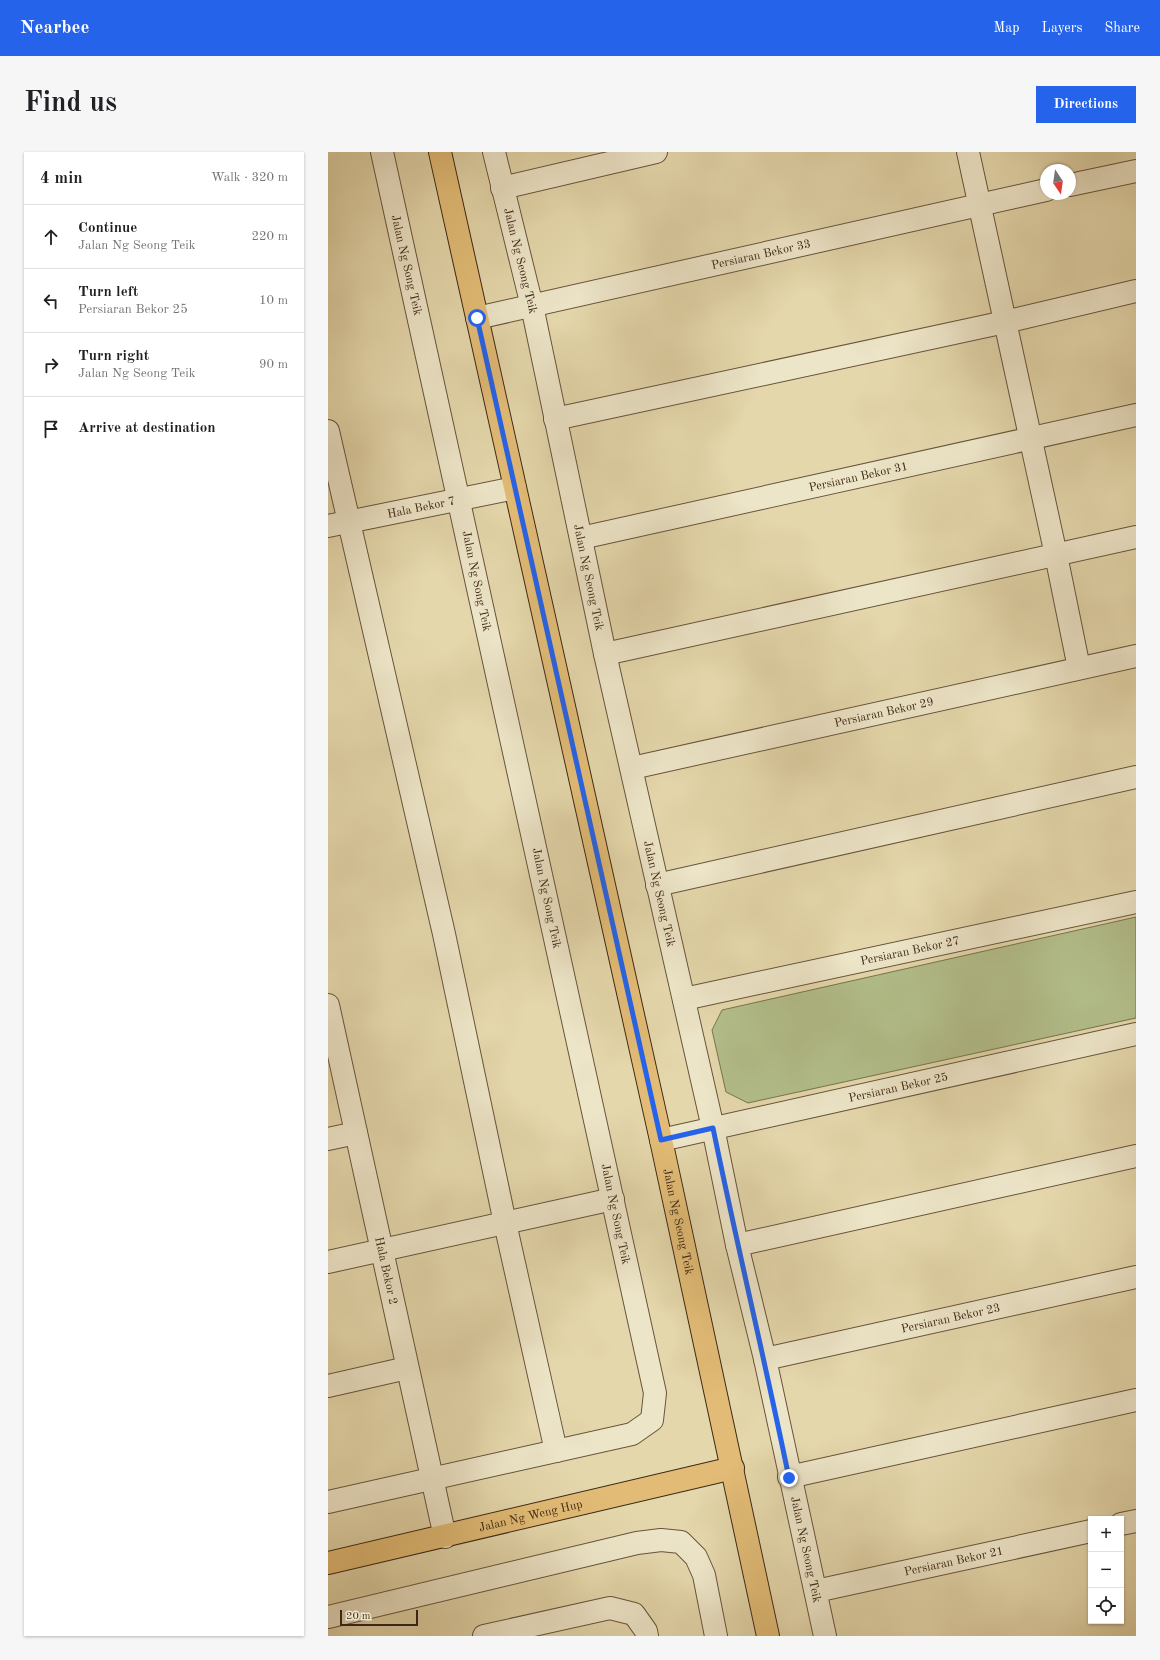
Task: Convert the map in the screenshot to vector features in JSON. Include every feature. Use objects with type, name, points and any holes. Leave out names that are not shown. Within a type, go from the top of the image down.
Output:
[{"type":"main road","name":"Jalan Ng Seong Teik","points":[[440,152],[661,1140],[733,1468],[768,1636]]},
{"type":"main road","name":"Jalan Ng Weng Hup","points":[[328,1563],[445,1537],[733,1468]]},
{"type":"street","name":"Jalan Ng Song Teik","points":[[382,152],[655,1393],[652,1420],[632,1434],[432,1480]]},
{"type":"street","name":"Jalan Ng Seong Teik","points":[[494,152],[532,306],[555,420],[606,654],[713,1128],[737,1245],[765,1359],[789,1478],[816,1591],[825,1636]]},
{"type":"street","points":[[502,188],[656,152]]},
{"type":"street","points":[[968,152],[1056,555],[1079,668]]},
{"type":"street","points":[[1076,184],[1136,170]]},
{"type":"street","name":"Persiaran Bekor 33","points":[[477,318],[1040,191]]},
{"type":"street","points":[[555,420],[1005,322],[1136,291]]},
{"type":"street","name":"Persiaran Bekor 31","points":[[581,538],[1136,415]]},
{"type":"street","points":[[328,431],[338,524],[444,934],[505,1223],[556,1451]]},
{"type":"street","name":"Hala Bekor 7","points":[[338,524],[515,488]]},
{"type":"street","points":[[606,654],[1136,537]]},
{"type":"street","name":"Persiaran Bekor 29","points":[[632,768],[1136,656]]},
{"type":"street","points":[[657,884],[1136,777]]},
{"type":"street","name":"Persiaran Bekor 27","points":[[684,999],[1136,902]]},
{"type":"street","name":"Hala Bekor 2","points":[[329,1012],[445,1537]]},
{"type":"street","name":"Persiaran Bekor 25","points":[[661,1140],[1136,1034]]},
{"type":"street","points":[[328,1139],[356,1133]]},
{"type":"street","points":[[737,1245],[1136,1156]]},
{"type":"street","points":[[328,1262],[613,1199]]},
{"type":"street","name":"Persiaran Bekor 23","points":[[765,1359],[1136,1277]]},
{"type":"street","points":[[328,1386],[408,1368]]},
{"type":"street","points":[[789,1478],[1136,1400]]},
{"type":"street","points":[[328,1502],[432,1480]]},
{"type":"street","points":[[1124,1523],[1136,1521]]},
{"type":"street","name":"Persiaran Bekor 21","points":[[816,1591],[1088,1532]]},
{"type":"street","points":[[328,1617],[637,1543],[661,1540],[681,1542],[696,1557],[704,1575],[716,1636]]},
{"type":"street","points":[[484,1636],[610,1608],[634,1614],[646,1631],[647,1636]]},
{"type":"green space","points":[[1136,917],[1136,1018],[748,1103],[726,1092],[712,1030],[722,1010]]},
{"type":"route","points":[[477,318],[661,1140],[713,1128],[737,1245],[765,1359],[789,1478]]}]
